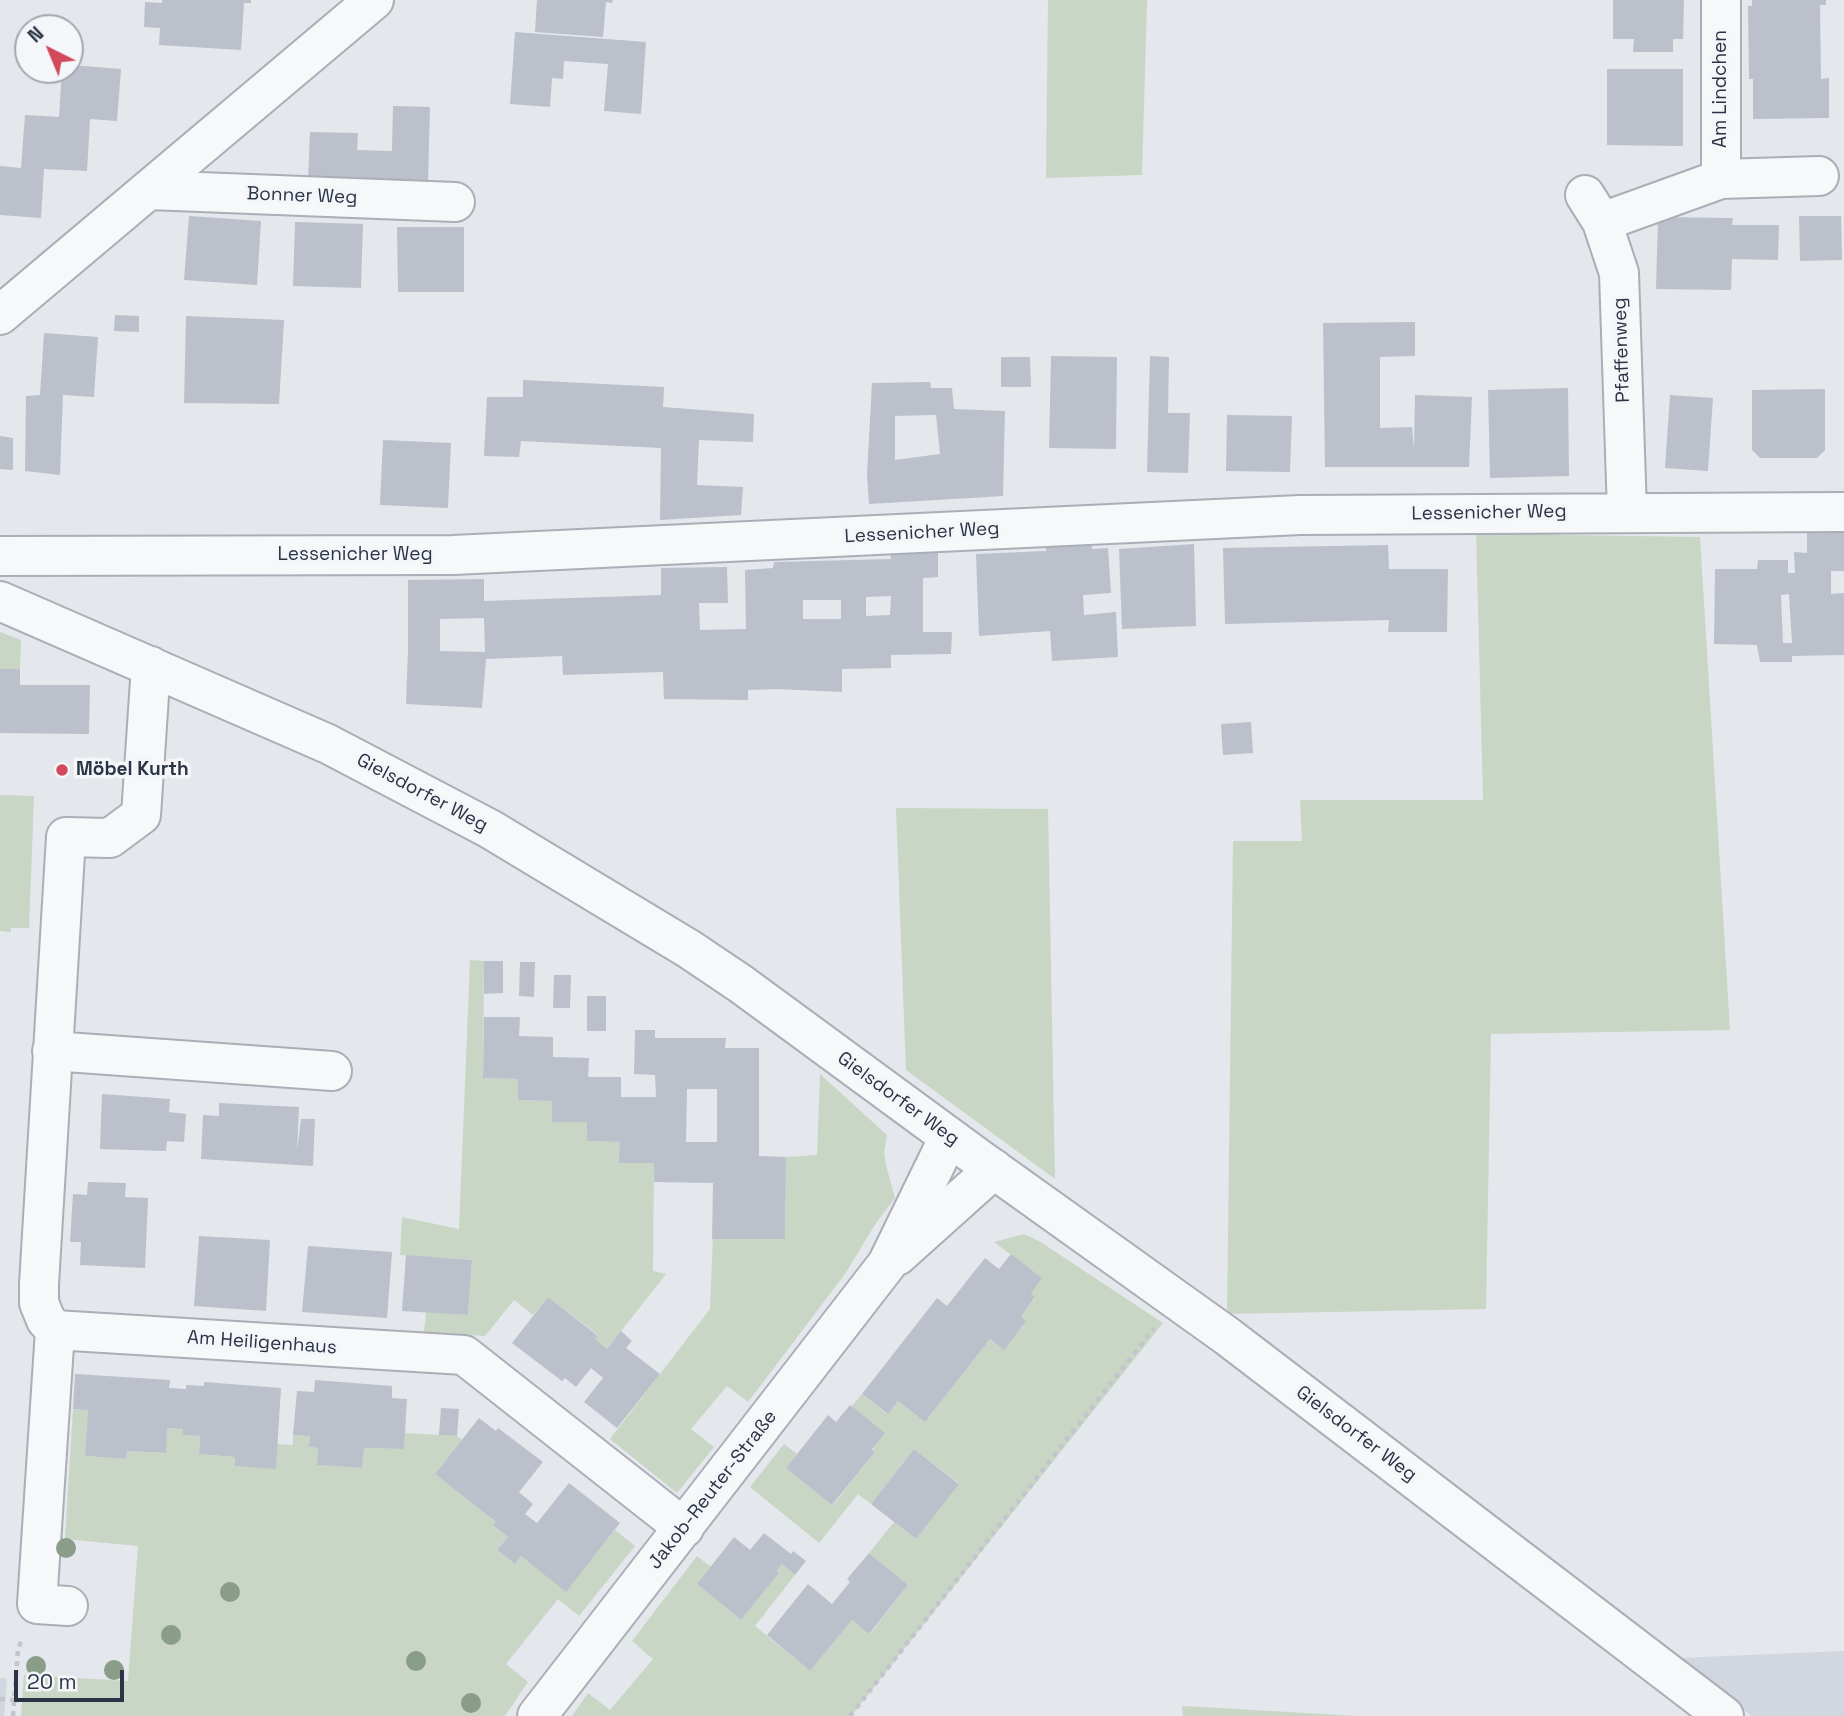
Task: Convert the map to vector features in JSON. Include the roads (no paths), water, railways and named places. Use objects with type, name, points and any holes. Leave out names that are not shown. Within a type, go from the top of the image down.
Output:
[{"type":"street","points":[[0,315],[374,0]]},
{"type":"street","name":"Am Lindchen","points":[[1721,0],[1721,179]]},
{"type":"street","points":[[1721,179],[1819,176]]},
{"type":"street","name":"Pfaffenweg","points":[[1628,512],[1619,274],[1594,209],[1721,179]]},
{"type":"street","name":"Bonner Weg","points":[[149,190],[455,202]]},
{"type":"street","name":"Lessenicher Weg","points":[[0,556],[453,555],[1300,515],[1844,512]]},
{"type":"street","name":"Gielsdorfer Weg","points":[[0,601],[328,744],[480,823],[590,887],[741,984],[1177,1300],[1724,1716]]},
{"type":"street","points":[[52,1605],[55,1330],[46,1320],[39,1303],[39,1284],[66,837],[110,838],[141,815],[151,666]]},
{"type":"street","points":[[52,1051],[332,1071]]},
{"type":"street","name":"Jakob-Reuter-Straße","points":[[887,1264],[949,1137]]},
{"type":"street","name":"Jakob-Reuter-Straße","points":[[537,1716],[887,1264],[994,1169]]},
{"type":"street","name":"Am Heiligenhaus","points":[[55,1330],[464,1355],[684,1528]]},
{"type":"place","name":"Möbel Kurth","points":[[62,770]]}]
